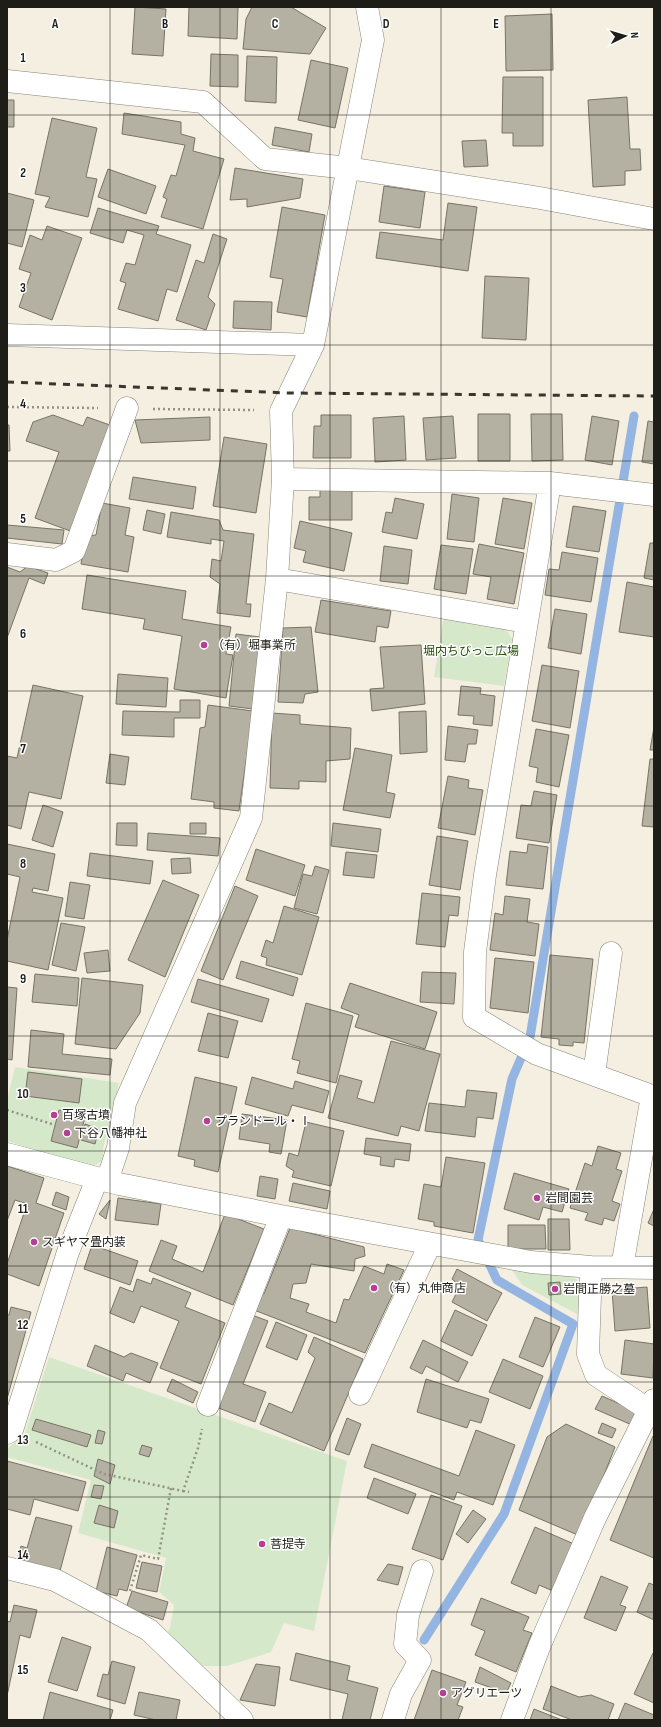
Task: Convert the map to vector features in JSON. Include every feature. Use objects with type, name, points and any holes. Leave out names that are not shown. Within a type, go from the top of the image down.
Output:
[{"type":"street","points":[[9,1432],[68,1252],[118,1148],[124,1103],[251,818],[277,579],[283,479],[281,411],[313,345],[373,40],[367,7]]},
{"type":"street","points":[[7,81],[203,102],[265,159],[348,168],[540,198],[654,219]]},
{"type":"street","points":[[7,335],[313,345]]},
{"type":"street","points":[[7,554],[56,560],[74,551],[127,408]]},
{"type":"street","points":[[283,479],[550,483],[654,495]]},
{"type":"street","points":[[550,483],[485,875],[476,952],[474,1017],[537,1054],[653,1095],[622,1266]]},
{"type":"street","points":[[277,579],[527,622]]},
{"type":"street","points":[[594,1074],[610,953]]},
{"type":"street","points":[[7,1154],[102,1180],[281,1216],[506,1258],[531,1262],[591,1267],[622,1266],[654,1268]]},
{"type":"street","points":[[208,1405],[281,1216]]},
{"type":"street","points":[[360,1394],[430,1244]]},
{"type":"street","points":[[512,1720],[539,1647],[592,1525],[652,1405],[596,1375],[588,1354],[591,1267]]},
{"type":"street","points":[[7,1568],[55,1580],[149,1630],[242,1720]]},
{"type":"street","points":[[393,1720],[401,1694],[420,1660],[405,1644],[408,1615],[422,1571]]},
{"type":"path","points":[[7,1110],[55,1125]]},
{"type":"path","points":[[184,1491],[198,1448],[208,1405]]},
{"type":"path","points":[[9,1432],[104,1474],[189,1492]]},
{"type":"path","points":[[123,1616],[141,1555],[158,1559],[172,1488]]},
{"type":"green space","name":"堀内ちびっこ広場","points":[[444,616],[504,626],[512,639],[504,686],[434,677]]},
{"type":"green space","points":[[15,1067],[119,1083],[112,1118],[103,1148],[103,1160],[91,1168],[7,1141],[7,1100]]},
{"type":"green space","points":[[512,1270],[572,1276],[577,1280],[579,1315],[522,1285]]},
{"type":"green space","points":[[49,1357],[347,1461],[314,1631],[284,1623],[271,1652],[227,1666],[197,1666],[164,1637],[170,1628],[174,1605],[159,1592],[166,1558],[78,1533],[91,1480],[7,1457],[7,1449],[25,1433]]},
{"type":"building","points":[[135,7],[166,9],[163,56],[132,54]]},
{"type":"building","points":[[189,7],[238,7],[237,39],[188,36]]},
{"type":"building","points":[[252,7],[291,7],[326,28],[310,54],[243,49],[246,19]]},
{"type":"building","points":[[552,14],[553,70],[506,71],[505,16]]},
{"type":"building","points":[[211,54],[238,55],[238,87],[210,86]]},
{"type":"building","points":[[247,56],[277,57],[276,103],[245,101]]},
{"type":"building","points":[[311,60],[348,68],[335,128],[298,120]]},
{"type":"building","points":[[503,77],[543,77],[543,146],[513,146],[513,133],[502,133]]},
{"type":"building","points":[[627,97],[630,149],[640,149],[641,170],[625,171],[625,185],[593,187],[588,100]]},
{"type":"building","points":[[7,100],[14,100],[14,127],[7,127]]},
{"type":"building","points":[[124,113],[181,122],[181,134],[195,138],[193,151],[224,159],[203,229],[161,217],[167,199],[163,197],[171,175],[176,176],[185,145],[122,134]]},
{"type":"building","points":[[52,118],[97,128],[86,177],[97,179],[88,217],[45,207],[50,197],[35,194]]},
{"type":"building","points":[[275,127],[312,134],[309,152],[272,145]]},
{"type":"building","points":[[486,140],[488,166],[464,167],[462,141]]},
{"type":"building","points":[[235,168],[303,179],[300,198],[247,207],[247,199],[230,200]]},
{"type":"building","points":[[108,169],[156,186],[146,214],[98,197]]},
{"type":"building","points":[[384,186],[425,192],[420,228],[379,222]]},
{"type":"building","points":[[7,193],[34,200],[22,247],[7,243]]},
{"type":"building","points":[[448,203],[477,207],[468,271],[376,258],[380,232],[443,240]]},
{"type":"building","points":[[282,207],[325,215],[307,317],[277,312],[283,279],[270,277]]},
{"type":"building","points":[[98,208],[159,226],[156,234],[191,245],[177,292],[167,289],[158,321],[118,309],[126,283],[120,281],[126,263],[135,265],[144,235],[127,230],[123,243],[90,233]]},
{"type":"building","points":[[47,226],[82,238],[52,320],[19,307],[31,273],[19,269],[30,235],[42,240]]},
{"type":"building","points":[[213,234],[227,239],[208,297],[215,304],[206,330],[176,320],[196,260],[204,263]]},
{"type":"building","points":[[485,276],[529,278],[526,340],[482,338]]},
{"type":"building","points":[[234,301],[272,302],[271,330],[233,328]]},
{"type":"building","points":[[478,414],[510,414],[510,461],[478,461]]},
{"type":"building","points":[[531,414],[562,414],[563,460],[532,461]]},
{"type":"building","points":[[53,415],[83,426],[87,417],[110,425],[73,532],[35,518],[59,452],[26,441],[33,422]]},
{"type":"building","points":[[321,415],[351,415],[351,458],[313,458],[314,426],[321,426]]},
{"type":"building","points":[[404,416],[406,460],[375,462],[373,418]]},
{"type":"building","points":[[453,416],[456,458],[426,460],[423,418]]},
{"type":"building","points":[[592,416],[619,421],[612,465],[585,460]]},
{"type":"building","points":[[210,417],[210,440],[141,443],[135,420]]},
{"type":"building","points":[[648,421],[654,422],[654,464],[642,462]]},
{"type":"building","points":[[7,425],[9,425],[10,451],[7,451]]},
{"type":"building","points":[[224,437],[267,444],[256,513],[213,506]]},
{"type":"building","points":[[133,477],[196,487],[193,509],[129,499]]},
{"type":"building","points":[[320,487],[352,487],[352,520],[309,520],[309,497],[320,497]]},
{"type":"building","points":[[452,494],[479,498],[474,542],[447,539]]},
{"type":"building","points":[[395,498],[424,504],[417,539],[382,532],[386,512],[392,513]]},
{"type":"building","points":[[503,498],[532,503],[524,549],[495,544]]},
{"type":"building","points":[[102,503],[130,508],[125,535],[134,537],[128,572],[81,564],[86,536],[96,535]]},
{"type":"building","points":[[573,506],[606,511],[599,552],[566,547]]},
{"type":"building","points":[[147,510],[165,514],[161,534],[143,530]]},
{"type":"building","points":[[171,512],[219,520],[223,530],[254,534],[246,604],[251,604],[250,617],[217,613],[220,584],[210,577],[212,559],[221,561],[224,541],[211,539],[211,544],[167,537]]},
{"type":"building","points":[[300,521],[352,533],[344,571],[303,562],[306,551],[294,548]]},
{"type":"building","points":[[7,525],[64,530],[62,544],[7,538]]},
{"type":"building","points":[[650,543],[654,543],[654,580],[644,578]]},
{"type":"building","points":[[479,544],[524,553],[514,604],[487,599],[491,577],[473,574]]},
{"type":"building","points":[[441,545],[473,549],[466,594],[434,589]]},
{"type":"building","points":[[384,546],[412,550],[408,584],[380,581]]},
{"type":"building","points":[[562,552],[598,558],[591,602],[545,595],[549,569],[559,570]]},
{"type":"building","points":[[28,566],[48,573],[44,584],[29,578],[7,638],[7,567],[20,572]]},
{"type":"building","name":"（有）堀事業所","points":[[87,575],[186,591],[182,619],[231,627],[226,654],[233,655],[226,698],[174,689],[182,636],[143,629],[145,619],[82,609]]},
{"type":"building","points":[[627,582],[654,587],[654,637],[619,632]]},
{"type":"building","points":[[321,600],[391,611],[388,628],[377,626],[375,642],[315,632]]},
{"type":"building","points":[[555,609],[587,614],[581,654],[548,648]]},
{"type":"building","points":[[311,627],[318,692],[305,694],[303,703],[278,702],[283,628]]},
{"type":"building","points":[[236,634],[260,637],[253,709],[229,706]]},
{"type":"building","points":[[421,645],[425,704],[372,711],[370,689],[384,688],[380,647]]},
{"type":"building","points":[[542,665],[579,671],[570,728],[532,721]]},
{"type":"building","points":[[118,674],[168,678],[166,707],[116,704]]},
{"type":"building","points":[[33,685],[83,696],[61,799],[29,792],[21,829],[7,825],[7,756],[17,758]]},
{"type":"building","points":[[461,686],[481,688],[480,694],[495,696],[492,726],[473,724],[474,716],[458,715]]},
{"type":"building","points":[[180,700],[200,700],[200,718],[174,718],[174,737],[122,735],[123,711],[180,712]]},
{"type":"building","points":[[208,705],[253,711],[239,811],[214,808],[214,802],[191,799],[200,728],[205,727]]},
{"type":"building","points":[[426,711],[427,752],[400,754],[399,712]]},
{"type":"building","points":[[272,713],[300,715],[300,724],[351,728],[350,759],[326,761],[326,782],[299,781],[299,789],[270,788]]},
{"type":"building","points":[[448,726],[478,730],[476,744],[468,744],[465,762],[445,760]]},
{"type":"building","points":[[654,727],[654,750],[650,750]]},
{"type":"building","points":[[536,729],[569,735],[559,787],[536,782],[538,768],[529,766]]},
{"type":"building","points":[[355,748],[392,755],[386,792],[395,794],[390,818],[343,810]]},
{"type":"building","points":[[110,754],[129,757],[125,785],[106,783]]},
{"type":"building","points":[[650,759],[654,759],[654,827],[642,826]]},
{"type":"building","points":[[448,776],[469,780],[468,788],[483,790],[475,835],[438,828]]},
{"type":"building","points":[[534,791],[557,795],[549,843],[516,838],[521,805],[531,806]]},
{"type":"building","points":[[43,805],[63,812],[53,847],[32,840]]},
{"type":"building","points":[[117,823],[137,823],[137,846],[116,845]]},
{"type":"building","points":[[190,823],[206,823],[206,834],[190,834]]},
{"type":"building","points":[[333,823],[381,829],[378,852],[331,846]]},
{"type":"building","points":[[148,833],[220,838],[218,856],[147,850]]},
{"type":"building","points":[[437,836],[468,841],[460,890],[429,885]]},
{"type":"building","points":[[7,844],[55,854],[48,891],[33,888],[32,892],[63,898],[48,970],[7,961],[7,940],[20,877],[7,874]]},
{"type":"building","points":[[528,844],[548,847],[543,889],[506,885],[510,851],[527,853]]},
{"type":"building","points":[[256,849],[305,865],[295,896],[246,880]]},
{"type":"building","points":[[346,852],[377,855],[374,878],[343,875]]},
{"type":"building","points":[[90,853],[153,861],[150,884],[87,876]]},
{"type":"building","points":[[190,858],[191,873],[172,874],[171,859]]},
{"type":"building","points":[[315,866],[329,870],[317,914],[294,908],[303,874],[312,876]]},
{"type":"building","points":[[163,880],[199,895],[165,977],[128,960]]},
{"type":"building","points":[[70,882],[90,885],[84,919],[65,916]]},
{"type":"building","points":[[235,886],[258,896],[223,980],[201,971]]},
{"type":"building","points":[[422,893],[460,897],[458,916],[449,915],[445,947],[416,944]]},
{"type":"building","points":[[505,896],[530,899],[527,922],[539,924],[535,956],[490,950],[495,913],[503,915]]},
{"type":"building","points":[[284,906],[319,917],[302,975],[266,965],[267,958],[261,956],[266,940],[273,943]]},
{"type":"building","points":[[61,923],[85,927],[76,971],[52,965]]},
{"type":"building","points":[[108,950],[110,971],[87,973],[84,953]]},
{"type":"building","points":[[550,955],[593,959],[584,1043],[573,1042],[573,1046],[559,1045],[559,1039],[541,1037]]},
{"type":"building","points":[[495,958],[534,962],[528,1013],[490,1008]]},
{"type":"building","points":[[241,961],[298,978],[293,996],[236,978]]},
{"type":"building","points":[[422,972],[456,973],[454,1004],[420,1002]]},
{"type":"building","points":[[35,974],[79,978],[77,1006],[32,1002]]},
{"type":"building","points":[[82,978],[143,985],[140,1013],[116,1049],[75,1044]]},
{"type":"building","points":[[198,979],[269,999],[262,1022],[191,1002]]},
{"type":"building","points":[[350,983],[437,1012],[425,1049],[355,1027],[359,1015],[341,1008]]},
{"type":"building","points":[[7,987],[17,988],[12,1060],[7,1059]]},
{"type":"building","points":[[306,1003],[353,1016],[336,1083],[297,1073],[300,1061],[292,1059]]},
{"type":"building","points":[[208,1013],[238,1021],[228,1058],[198,1051]]},
{"type":"building","points":[[31,1030],[64,1034],[62,1054],[112,1059],[110,1075],[28,1067]]},
{"type":"building","points":[[391,1041],[440,1054],[419,1131],[401,1126],[398,1136],[328,1118],[340,1075],[362,1081],[357,1098],[374,1103]]},
{"type":"building","points":[[28,1072],[82,1079],[79,1103],[25,1096]]},
{"type":"building","name":"プランドール・Ⅰ","points":[[195,1077],[237,1087],[218,1172],[194,1166],[195,1160],[178,1156]]},
{"type":"building","points":[[252,1077],[293,1089],[295,1081],[329,1091],[323,1113],[292,1105],[288,1116],[245,1104]]},
{"type":"building","points":[[467,1090],[497,1093],[493,1119],[477,1117],[475,1137],[425,1131],[429,1103],[465,1107]]},
{"type":"building","name":"下谷八幡神社","points":[[59,1110],[85,1117],[77,1148],[51,1141]]},
{"type":"building","points":[[242,1114],[287,1120],[281,1154],[269,1152],[270,1144],[239,1139]]},
{"type":"building","points":[[306,1122],[344,1131],[331,1186],[292,1177],[294,1171],[286,1166],[289,1153],[298,1156]]},
{"type":"building","points":[[85,1124],[99,1129],[95,1144],[81,1140]]},
{"type":"building","points":[[366,1138],[411,1144],[409,1161],[395,1159],[394,1167],[380,1165],[381,1157],[364,1154]]},
{"type":"building","points":[[598,1146],[621,1153],[616,1169],[622,1171],[612,1201],[620,1204],[614,1221],[604,1218],[602,1225],[585,1220],[588,1213],[570,1208],[585,1163],[592,1166]]},
{"type":"building","points":[[446,1157],[485,1163],[473,1233],[434,1226],[434,1222],[418,1219],[424,1184],[441,1187]]},
{"type":"building","name":"スギヤマ畳内装","points":[[7,1166],[44,1178],[36,1203],[64,1213],[39,1286],[7,1274],[7,1264],[27,1204],[15,1200],[7,1221]]},
{"type":"building","name":"岩間園芸","points":[[514,1173],[569,1189],[562,1212],[543,1207],[539,1220],[504,1209]]},
{"type":"building","points":[[260,1176],[278,1179],[275,1199],[257,1196]]},
{"type":"building","points":[[293,1183],[330,1191],[327,1209],[289,1201]]},
{"type":"building","points":[[56,1192],[69,1197],[66,1210],[52,1205]]},
{"type":"building","points":[[118,1198],[161,1204],[158,1225],[115,1220]]},
{"type":"building","points":[[110,1200],[106,1219],[99,1214]]},
{"type":"building","points":[[654,1209],[654,1226],[648,1223]]},
{"type":"building","points":[[225,1214],[264,1229],[233,1305],[149,1271],[161,1240],[177,1246],[172,1259],[203,1272]]},
{"type":"building","points":[[548,1219],[569,1219],[570,1250],[548,1250]]},
{"type":"building","points":[[508,1225],[545,1225],[546,1249],[508,1249]]},
{"type":"building","name":"（有）丸伸商店","points":[[290,1228],[364,1247],[365,1256],[355,1259],[354,1271],[311,1264],[306,1283],[293,1284],[290,1298],[309,1304],[306,1312],[336,1323],[344,1299],[349,1300],[364,1266],[384,1274],[387,1264],[404,1270],[365,1353],[254,1310],[258,1293],[264,1294]]},
{"type":"building","points":[[92,1245],[138,1261],[130,1285],[84,1269]]},
{"type":"building","points":[[457,1269],[502,1293],[487,1321],[452,1302],[460,1286],[452,1279]]},
{"type":"building","points":[[153,1278],[191,1293],[185,1307],[225,1323],[201,1384],[160,1368],[179,1321],[141,1306],[134,1323],[110,1313],[120,1287],[133,1292],[137,1279],[151,1284]]},
{"type":"building","name":"岩間正勝之墓","points":[[560,1282],[561,1294],[549,1295],[548,1283]]},
{"type":"building","points":[[647,1287],[650,1328],[615,1331],[612,1290]]},
{"type":"building","points":[[11,1307],[31,1312],[7,1399],[7,1315],[9,1315]]},
{"type":"building","points":[[455,1310],[487,1325],[472,1356],[441,1341]]},
{"type":"building","points":[[252,1315],[268,1321],[243,1384],[266,1392],[255,1422],[216,1407]]},
{"type":"building","points":[[535,1317],[560,1327],[543,1367],[519,1357]]},
{"type":"building","points":[[276,1322],[307,1335],[297,1360],[266,1347]]},
{"type":"building","points":[[314,1337],[363,1359],[324,1451],[260,1424],[269,1403],[292,1413],[315,1358],[308,1352]]},
{"type":"building","points":[[423,1340],[468,1362],[458,1382],[426,1366],[422,1374],[410,1368]]},
{"type":"building","points":[[625,1340],[654,1344],[653,1378],[621,1374]]},
{"type":"building","points":[[95,1345],[124,1357],[131,1353],[158,1363],[150,1383],[126,1373],[123,1381],[87,1366]]},
{"type":"building","points":[[503,1359],[543,1376],[530,1409],[489,1392]]},
{"type":"building","points":[[172,1379],[198,1392],[193,1403],[167,1391]]},
{"type":"building","points":[[426,1379],[489,1399],[481,1423],[470,1420],[467,1428],[417,1412]]},
{"type":"building","points":[[602,1396],[638,1412],[632,1425],[595,1409]]},
{"type":"building","points":[[347,1418],[361,1424],[349,1455],[335,1450]]},
{"type":"building","points":[[36,1419],[91,1435],[87,1447],[32,1430]]},
{"type":"building","points":[[602,1423],[616,1429],[612,1438],[598,1433]]},
{"type":"building","points":[[566,1424],[615,1447],[580,1536],[519,1510],[547,1437]]},
{"type":"building","points":[[98,1430],[105,1432],[102,1444],[95,1443]]},
{"type":"building","points":[[476,1430],[515,1445],[493,1505],[457,1492],[454,1500],[364,1467],[372,1444],[459,1476]]},
{"type":"building","points":[[654,1436],[654,1558],[610,1540]]},
{"type":"building","points":[[142,1445],[152,1448],[149,1457],[139,1454]]},
{"type":"building","points":[[98,1459],[115,1465],[110,1484],[94,1476]]},
{"type":"building","points":[[7,1461],[86,1482],[78,1511],[34,1499],[30,1515],[7,1509]]},
{"type":"building","points":[[374,1478],[416,1494],[408,1514],[367,1498]]},
{"type":"building","points":[[94,1485],[104,1486],[101,1499],[91,1497]]},
{"type":"building","points":[[431,1495],[462,1506],[443,1560],[412,1549]]},
{"type":"building","points":[[99,1505],[118,1511],[114,1528],[94,1523]]},
{"type":"building","points":[[473,1510],[486,1519],[468,1543],[456,1534]]},
{"type":"building","points":[[36,1517],[72,1526],[60,1571],[17,1560],[21,1546],[27,1548]]},
{"type":"building","points":[[535,1527],[574,1544],[553,1591],[539,1585],[536,1594],[511,1583]]},
{"type":"building","points":[[107,1547],[137,1555],[127,1591],[119,1589],[117,1596],[96,1591]]},
{"type":"building","points":[[142,1562],[162,1566],[157,1592],[136,1588]]},
{"type":"building","points":[[388,1564],[403,1567],[398,1585],[377,1580]]},
{"type":"building","points":[[601,1576],[628,1587],[620,1605],[626,1607],[616,1631],[584,1618]]},
{"type":"building","points":[[649,1583],[654,1585],[654,1620],[637,1612]]},
{"type":"building","points":[[132,1591],[168,1602],[163,1620],[126,1608]]},
{"type":"building","points":[[481,1598],[529,1617],[523,1630],[532,1633],[516,1672],[475,1655],[485,1631],[471,1625]]},
{"type":"building","points":[[14,1605],[37,1610],[30,1638],[20,1635],[7,1696],[7,1621],[10,1622]]},
{"type":"building","points":[[62,1637],[91,1647],[77,1691],[48,1682]]},
{"type":"building","points":[[296,1653],[350,1666],[347,1680],[378,1688],[370,1720],[342,1720],[348,1694],[290,1680]]},
{"type":"building","points":[[653,1653],[654,1654],[654,1703],[634,1694]]},
{"type":"building","points":[[112,1661],[135,1667],[125,1704],[97,1696],[103,1674],[108,1675]]},
{"type":"building","points":[[256,1664],[280,1667],[275,1706],[240,1700]]},
{"type":"building","points":[[480,1667],[511,1683],[506,1693],[475,1682]]},
{"type":"building","name":"アグリエーツ","points":[[432,1670],[466,1682],[457,1705],[463,1707],[458,1720],[414,1720]]},
{"type":"building","points":[[551,1686],[579,1697],[591,1695],[614,1704],[608,1720],[572,1720],[543,1709]]},
{"type":"building","points":[[50,1692],[113,1710],[110,1720],[43,1720]]},
{"type":"building","points":[[139,1692],[180,1700],[176,1720],[156,1720],[134,1715]]},
{"type":"building","points":[[625,1703],[654,1715],[654,1720],[618,1720]]},
{"type":"building","points":[[534,1709],[562,1720],[530,1720]]},
{"type":"waterway","points":[[424,1640],[504,1514],[573,1324],[497,1280],[478,1240],[512,1079],[530,1037],[634,416]]},
{"type":"railway","points":[[7,382],[289,393],[654,396]]},
{"type":"place","name":"（有）堀事業所","points":[[204,645]]},
{"type":"place","name":"百塚古墳","points":[[54,1115]]},
{"type":"place","name":"プランドール・Ⅰ","points":[[207,1121]]},
{"type":"place","name":"下谷八幡神社","points":[[67,1133]]},
{"type":"place","name":"岩間園芸","points":[[537,1198]]},
{"type":"place","name":"スギヤマ畳内装","points":[[34,1242]]},
{"type":"place","name":"（有）丸伸商店","points":[[374,1288]]},
{"type":"place","name":"岩間正勝之墓","points":[[555,1289]]},
{"type":"place","name":"菩提寺","points":[[262,1544]]},
{"type":"place","name":"アグリエーツ","points":[[443,1693]]}]
